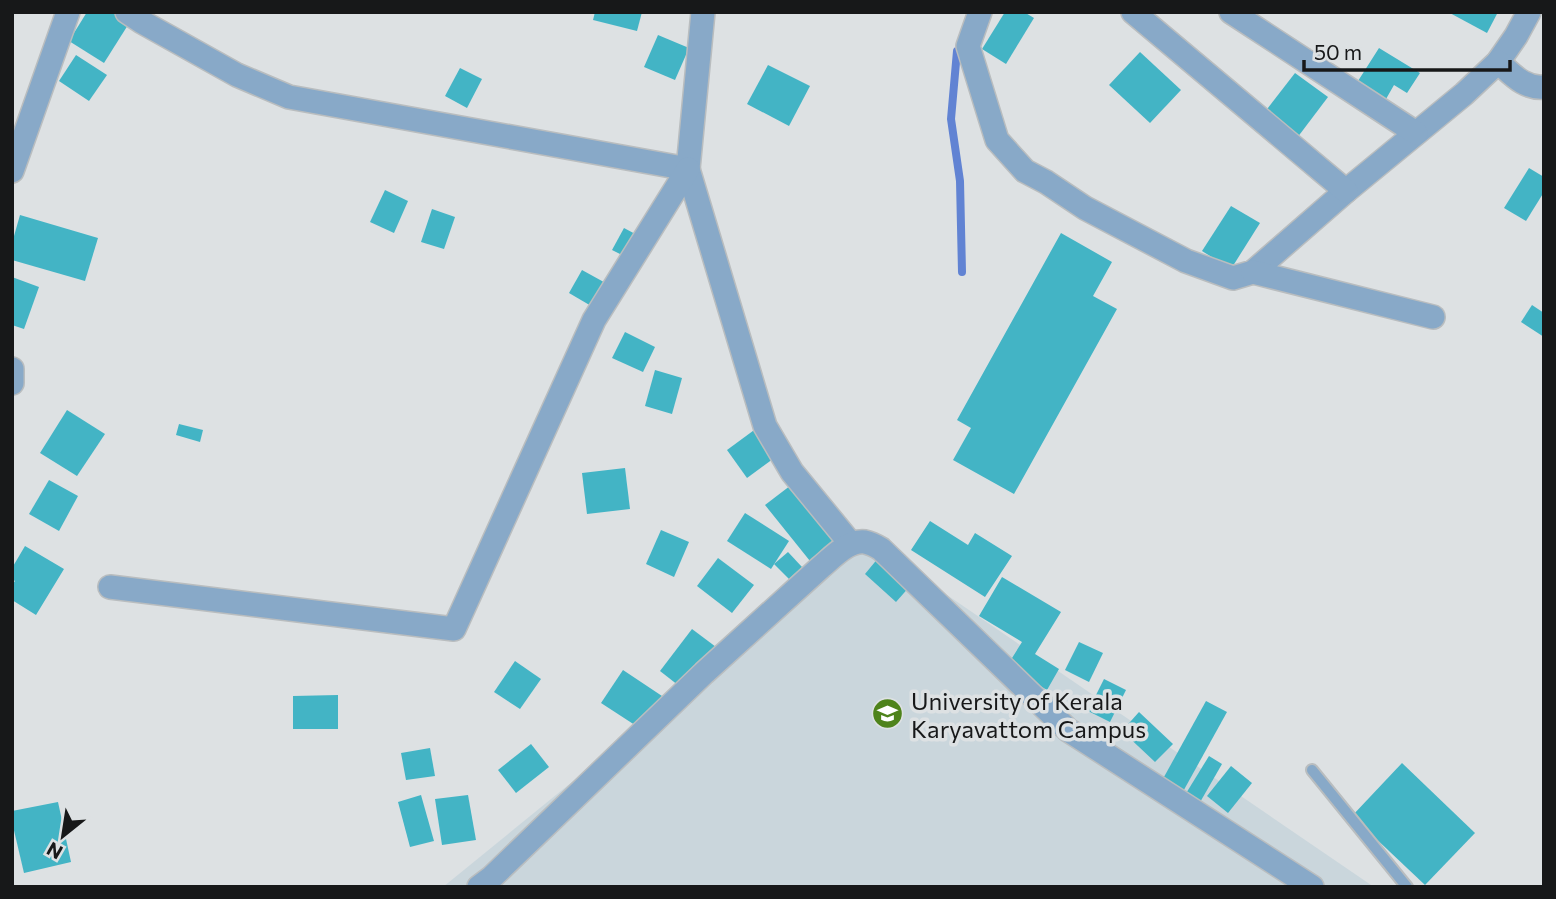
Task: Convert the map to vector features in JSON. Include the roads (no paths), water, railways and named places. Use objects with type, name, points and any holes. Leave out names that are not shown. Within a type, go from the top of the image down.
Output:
[{"type":"street","points":[[12,171],[68,12]]},
{"type":"street","points":[[127,12],[237,75],[289,97],[688,169]]},
{"type":"street","points":[[703,12],[688,169],[765,426],[792,472],[851,544]]},
{"type":"street","points":[[980,12],[968,46],[997,140],[1025,171],[1085,208],[1186,261],[1233,278],[1254,272],[1346,191],[1464,94],[1498,62],[1530,12]]},
{"type":"street","points":[[1133,12],[1346,191]]},
{"type":"street","points":[[1231,12],[1416,133]]},
{"type":"street","points":[[1498,62],[1520,82],[1536,88],[1544,87]]},
{"type":"street","points":[[110,587],[454,629],[594,320],[688,169]]},
{"type":"street","points":[[1254,272],[1433,317]]},
{"type":"street","points":[[12,369],[12,383]]},
{"type":"street","points":[[479,887],[704,673],[821,567],[851,544],[866,542],[881,549],[1068,730],[1312,887]]},
{"type":"lane","points":[[1312,770],[1407,887]]},
{"type":"waterway","points":[[957,51],[951,119],[960,181],[962,272]]},
{"type":"place","name":"University of Kerala Karyavattom Campus","points":[[888,714]]}]
